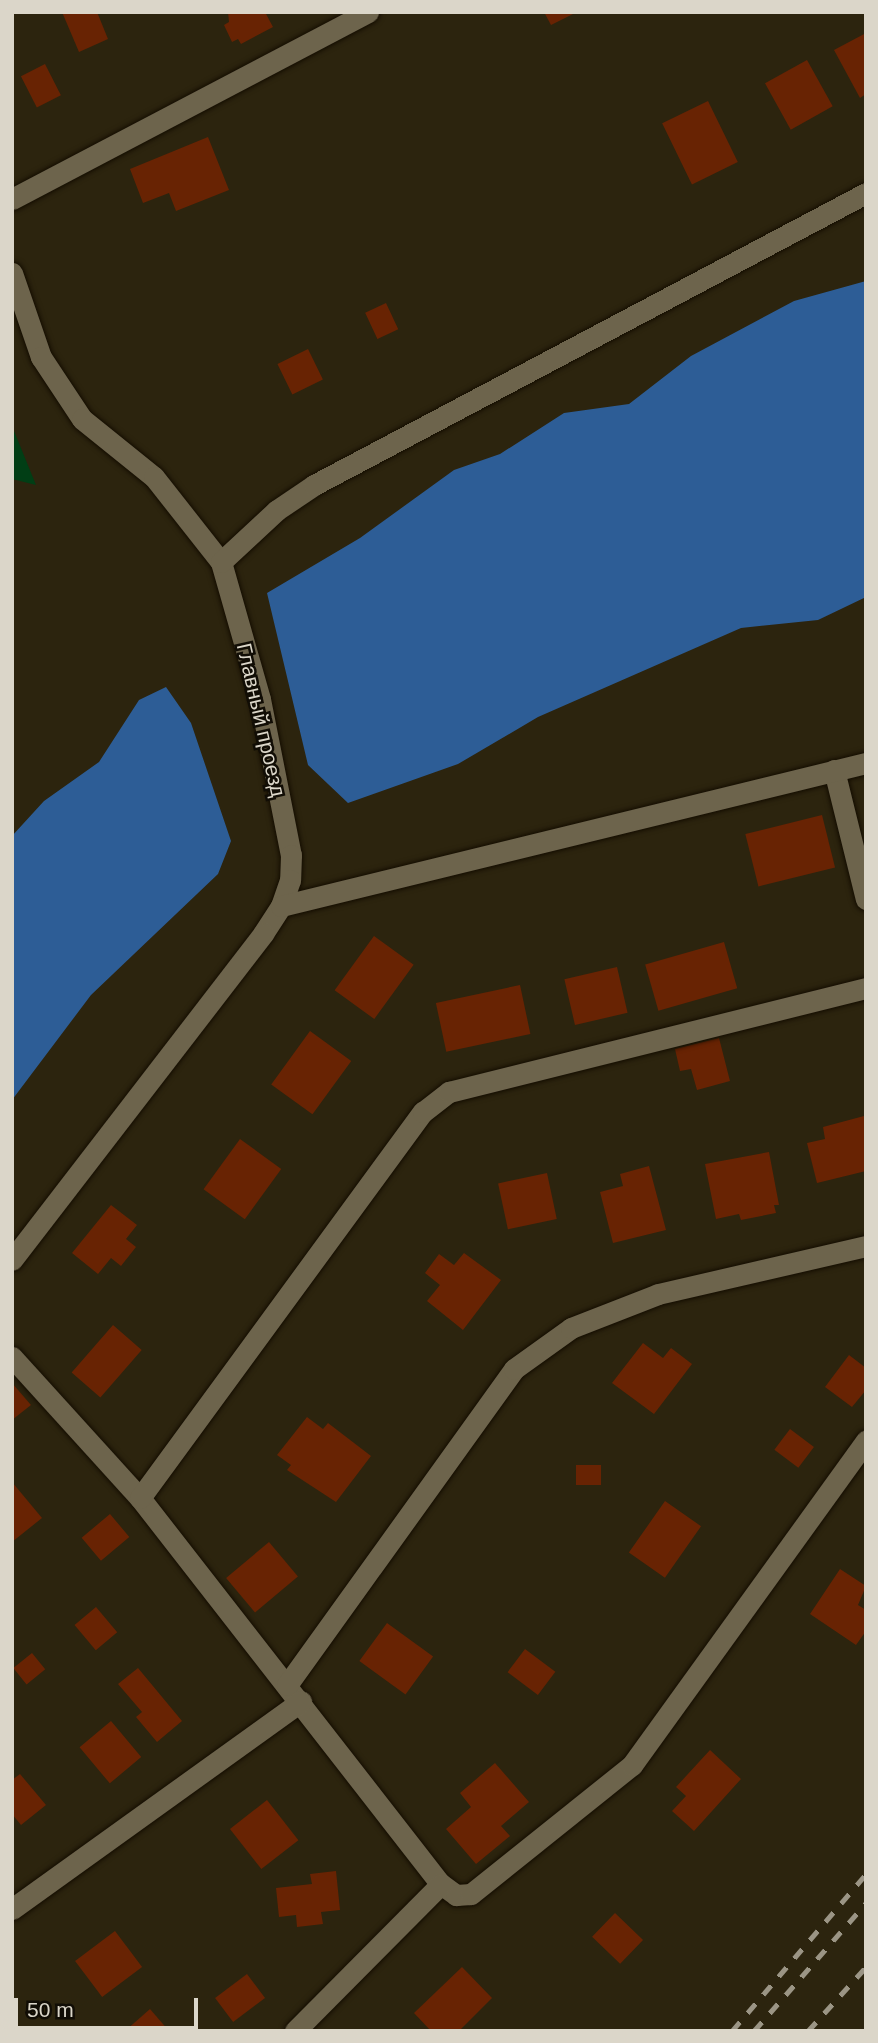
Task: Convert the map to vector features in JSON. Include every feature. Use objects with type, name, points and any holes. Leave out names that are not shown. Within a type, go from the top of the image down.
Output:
[{"type":"street","points":[[12,199],[368,12]]},
{"type":"street","points":[[12,273],[41,357],[82,419],[154,477],[221,562],[276,510],[314,485],[866,193]]},
{"type":"street","name":"Главный проезд","points":[[221,562],[260,699],[291,855],[290,880],[281,906]]},
{"type":"street","points":[[12,1260],[281,906],[866,763]]},
{"type":"street","points":[[834,770],[866,898]]},
{"type":"street","points":[[140,1498],[423,1112],[449,1092],[866,988]]},
{"type":"street","points":[[287,1685],[514,1369],[571,1328],[658,1294],[866,1247]]},
{"type":"street","points":[[12,1357],[140,1498],[301,1701],[441,1884],[456,1895],[471,1894],[632,1765],[866,1441]]},
{"type":"street","points":[[12,1909],[301,1701]]},
{"type":"street","points":[[295,2031],[441,1884]]},
{"type":"green space","points":[[12,426],[36,485],[12,479]]},
{"type":"water","points":[[866,281],[866,597],[818,620],[741,628],[538,717],[458,764],[348,803],[308,765],[267,593],[360,538],[454,470],[500,454],[564,413],[629,404],[691,356],[794,301]]},
{"type":"water","points":[[166,687],[191,723],[231,841],[218,874],[91,995],[12,1100],[12,836],[44,801],[99,762],[139,700]]},
{"type":"building","points":[[62,12],[97,12],[108,39],[79,52]]},
{"type":"building","points":[[228,12],[265,12],[273,27],[241,44],[238,39],[232,42],[224,25],[229,22]]},
{"type":"building","points":[[544,12],[577,12],[551,25]]},
{"type":"building","points":[[866,33],[866,94],[860,98],[834,50]]},
{"type":"building","points":[[807,60],[833,106],[791,130],[765,83]]},
{"type":"building","points":[[45,64],[61,95],[37,107],[21,76]]},
{"type":"building","points":[[708,101],[738,162],[692,184],[662,123]]},
{"type":"building","points":[[208,137],[229,190],[176,211],[169,193],[143,203],[130,169]]},
{"type":"building","points":[[386,303],[398,329],[377,339],[365,313]]},
{"type":"building","points":[[308,349],[323,380],[292,394],[277,364]]},
{"type":"building","points":[[822,815],[835,867],[758,887],[745,834]]},
{"type":"building","points":[[374,936],[414,965],[374,1019],[335,990]]},
{"type":"building","points":[[724,942],[737,988],[658,1011],[645,965]]},
{"type":"building","points":[[617,967],[628,1013],[575,1025],[564,979]]},
{"type":"building","points":[[520,985],[530,1034],[446,1052],[436,1003]]},
{"type":"building","points":[[310,1031],[351,1061],[312,1114],[271,1084]]},
{"type":"building","points":[[719,1038],[730,1081],[697,1090],[691,1069],[680,1071],[675,1049]]},
{"type":"building","points":[[864,1116],[866,1171],[817,1183],[807,1143],[825,1139],[823,1127]]},
{"type":"building","points":[[240,1139],[281,1169],[245,1219],[204,1189]]},
{"type":"building","points":[[769,1152],[779,1205],[774,1205],[776,1213],[741,1220],[739,1214],[716,1219],[705,1164]]},
{"type":"building","points":[[649,1166],[666,1230],[613,1243],[600,1192],[623,1186],[620,1174]]},
{"type":"building","points":[[547,1173],[557,1219],[508,1229],[498,1183]]},
{"type":"building","points":[[111,1205],[137,1225],[126,1239],[136,1247],[121,1266],[111,1258],[98,1274],[72,1253]]},
{"type":"building","points":[[464,1253],[501,1280],[463,1330],[427,1301],[440,1285],[425,1273],[439,1254],[454,1265]]},
{"type":"building","points":[[113,1325],[142,1350],[100,1397],[72,1373]]},
{"type":"building","points":[[643,1343],[663,1358],[671,1348],[692,1364],[654,1414],[612,1383]]},
{"type":"building","points":[[849,1355],[866,1368],[866,1390],[852,1407],[825,1387]]},
{"type":"building","points":[[12,1383],[31,1405],[12,1420]]},
{"type":"building","points":[[307,1417],[323,1429],[328,1423],[371,1456],[336,1502],[287,1470],[291,1465],[277,1455]]},
{"type":"building","points":[[790,1429],[814,1447],[798,1468],[774,1450]]},
{"type":"building","points":[[576,1465],[601,1465],[601,1485],[576,1485]]},
{"type":"building","points":[[12,1482],[42,1518],[12,1542]]},
{"type":"building","points":[[665,1501],[701,1526],[665,1578],[629,1553]]},
{"type":"building","points":[[110,1514],[129,1537],[101,1561],[82,1538]]},
{"type":"building","points":[[269,1542],[298,1576],[255,1612],[226,1578]]},
{"type":"building","points":[[840,1569],[866,1586],[858,1605],[866,1610],[866,1631],[856,1645],[810,1614]]},
{"type":"building","points":[[96,1607],[117,1632],[96,1650],[75,1625]]},
{"type":"building","points":[[387,1623],[433,1657],[405,1695],[359,1661]]},
{"type":"building","points":[[525,1649],[555,1672],[538,1695],[508,1672]]},
{"type":"building","points":[[32,1653],[45,1669],[27,1684],[13,1668]]},
{"type":"building","points":[[138,1668],[182,1721],[157,1742],[136,1717],[142,1712],[118,1684]]},
{"type":"building","points":[[111,1721],[141,1757],[110,1783],[80,1747]]},
{"type":"building","points":[[710,1750],[741,1779],[694,1831],[672,1811],[686,1796],[676,1787]]},
{"type":"building","points":[[495,1763],[529,1802],[501,1826],[510,1836],[476,1864],[446,1829],[471,1807],[460,1793]]},
{"type":"building","points":[[20,1774],[46,1805],[21,1825],[12,1814],[12,1780]]},
{"type":"building","points":[[267,1800],[298,1840],[261,1869],[230,1829]]},
{"type":"building","points":[[336,1871],[340,1910],[321,1912],[323,1924],[297,1927],[296,1915],[279,1917],[276,1888],[312,1884],[310,1874]]},
{"type":"building","points":[[615,1913],[643,1940],[620,1964],[592,1937]]},
{"type":"building","points":[[115,1931],[142,1967],[102,1997],[75,1961]]},
{"type":"building","points":[[462,1967],[492,1998],[459,2031],[431,2031],[414,2013]]},
{"type":"building","points":[[247,1974],[265,1998],[233,2022],[215,1998]]},
{"type":"building","points":[[150,2009],[169,2031],[125,2031]]},
{"type":"railway","points":[[732,2031],[866,1874]]},
{"type":"railway","points":[[754,2031],[866,1903]]},
{"type":"railway","points":[[808,2031],[866,1967]]}]
